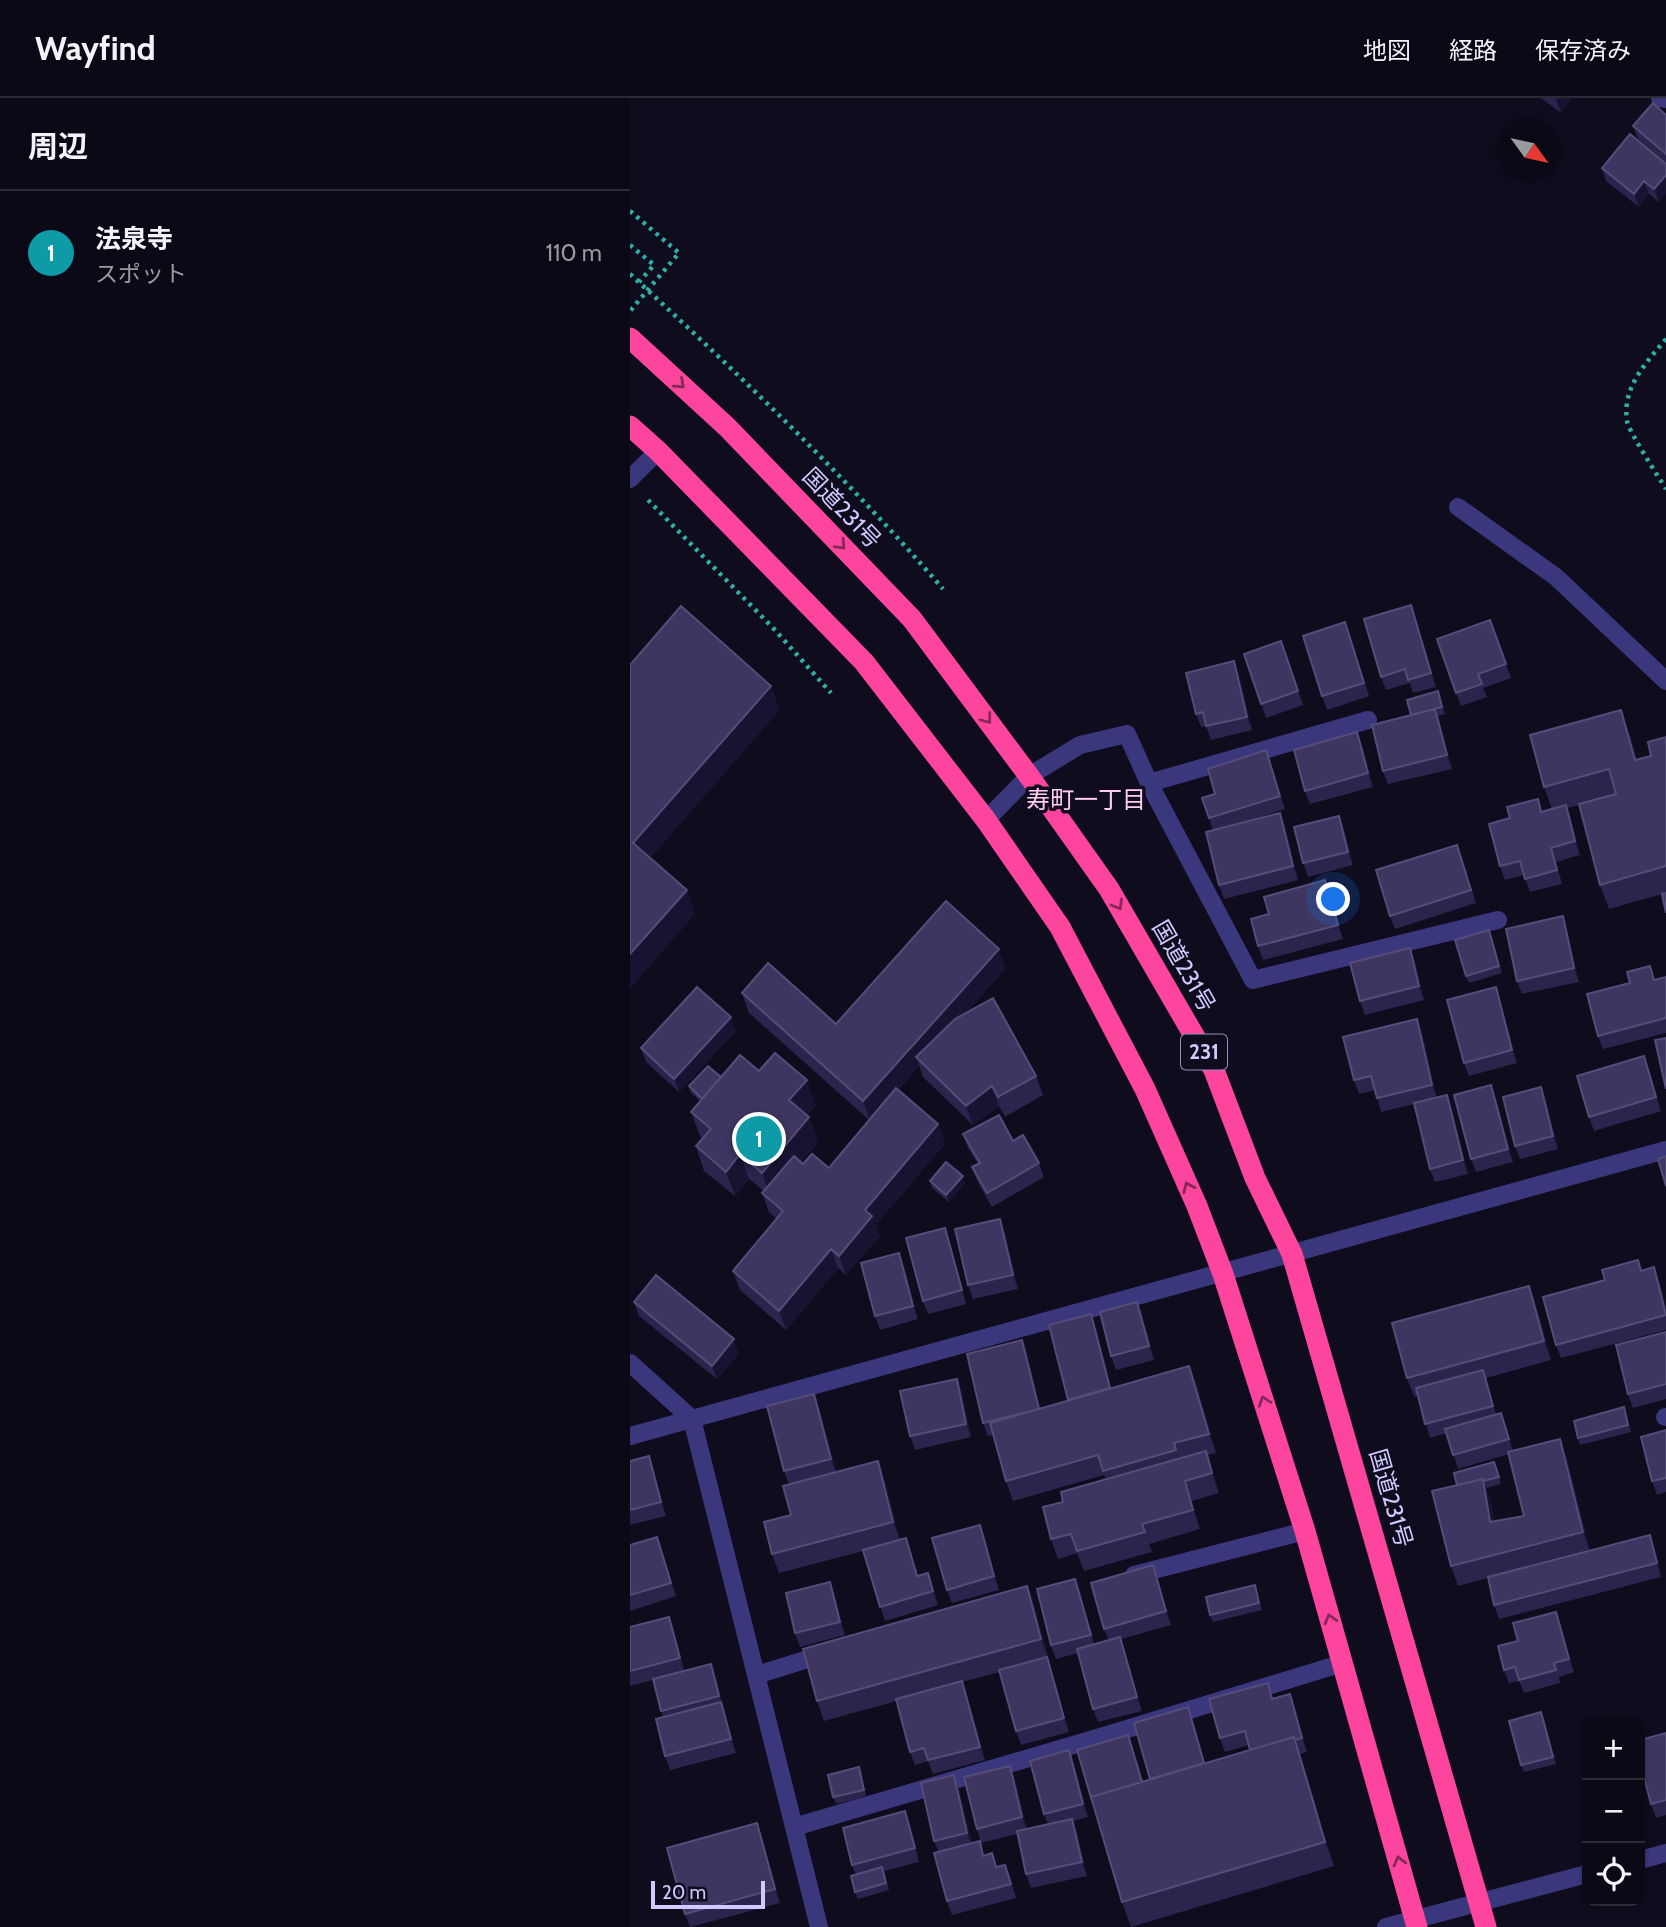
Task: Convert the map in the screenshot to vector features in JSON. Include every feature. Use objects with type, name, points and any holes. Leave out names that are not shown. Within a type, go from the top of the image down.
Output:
[{"type":"highway","name":"国道231号","points":[[630,338],[727,426],[912,619],[1029,776],[1108,889],[1214,1070],[1255,1178],[1292,1254],[1486,1927]]},
{"type":"highway","points":[[630,426],[658,451],[864,662],[985,820],[1060,927],[1145,1089],[1197,1206],[1223,1273],[1305,1531],[1416,1923]]},
{"type":"street","points":[[1660,98],[1666,99]]},
{"type":"street","points":[[635,485],[658,451]]},
{"type":"street","points":[[1458,507],[1556,577],[1666,681]]},
{"type":"street","points":[[1149,783],[1368,720]]},
{"type":"street","points":[[985,820],[1029,776],[1080,745],[1126,734],[1253,980],[1498,920]]},
{"type":"street","points":[[630,1436],[1666,1150]]},
{"type":"street","points":[[630,1363],[692,1419],[819,1927]]},
{"type":"street","points":[[1113,1581],[1305,1531]]},
{"type":"street","points":[[757,1675],[846,1647]]},
{"type":"street","points":[[794,1827],[1343,1663]]},
{"type":"street","points":[[1645,1859],[1666,1853]]},
{"type":"street","points":[[1385,1927],[1416,1923],[1582,1875]]},
{"type":"path","points":[[630,211],[679,253],[630,312]]},
{"type":"path","points":[[630,245],[654,265],[639,282]]},
{"type":"path","points":[[630,274],[796,431],[893,531],[943,589]]},
{"type":"path","points":[[1666,339],[1638,371],[1628,395],[1627,423],[1666,489]]},
{"type":"path","points":[[635,485],[775,630],[831,693]]},
{"type":"building","points":[[1653,103],[1666,115],[1666,154],[1633,126]]},
{"type":"building","points":[[1630,134],[1666,164],[1666,175],[1654,189],[1644,181],[1634,194],[1602,168]]},
{"type":"building","points":[[1411,605],[1431,673],[1408,680],[1405,669],[1381,677],[1364,619]]},
{"type":"building","points":[[681,606],[771,686],[633,843],[687,890],[630,954],[630,665]]},
{"type":"building","points":[[1490,620],[1506,664],[1478,674],[1482,684],[1456,693],[1437,639]]},
{"type":"building","points":[[1345,622],[1364,683],[1322,696],[1303,636]]},
{"type":"building","points":[[1281,641],[1298,691],[1261,704],[1244,654]]},
{"type":"building","points":[[1234,661],[1247,717],[1206,726],[1203,712],[1196,714],[1186,673]]},
{"type":"building","points":[[1438,691],[1442,707],[1411,715],[1407,700]]},
{"type":"building","points":[[1435,709],[1447,755],[1383,771],[1372,725]]},
{"type":"building","points":[[1621,710],[1635,760],[1651,756],[1648,742],[1666,737],[1666,866],[1600,885],[1579,804],[1616,794],[1609,769],[1544,787],[1530,735]]},
{"type":"building","points":[[1357,732],[1368,773],[1305,791],[1294,750]]},
{"type":"building","points":[[1266,750],[1280,796],[1209,818],[1202,798],[1215,794],[1208,769]]},
{"type":"building","points":[[1538,799],[1541,812],[1566,805],[1575,841],[1551,848],[1557,870],[1525,879],[1520,861],[1500,866],[1489,824],[1510,818],[1507,807]]},
{"type":"building","points":[[1280,813],[1293,866],[1219,885],[1206,832]]},
{"type":"building","points":[[1339,816],[1348,852],[1303,863],[1294,827]]},
{"type":"building","points":[[1457,845],[1471,890],[1390,916],[1376,870]]},
{"type":"building","points":[[1325,880],[1338,925],[1258,946],[1251,919],[1269,914],[1264,897]]},
{"type":"building","points":[[1666,893],[1666,913],[1662,894]]},
{"type":"building","points":[[946,901],[999,949],[863,1101],[742,993],[768,963],[836,1024]]},
{"type":"building","points":[[1563,916],[1574,968],[1517,981],[1506,929]]},
{"type":"building","points":[[1489,930],[1499,966],[1466,976],[1455,940]]},
{"type":"building","points":[[1410,948],[1419,986],[1360,1001],[1350,963]]},
{"type":"building","points":[[1650,966],[1654,980],[1666,977],[1666,1018],[1598,1036],[1587,994],[1630,983],[1627,972]]},
{"type":"building","points":[[697,987],[731,1017],[674,1079],[641,1048]]},
{"type":"building","points":[[1496,987],[1512,1050],[1464,1063],[1447,1000]]},
{"type":"building","points":[[993,998],[1036,1076],[998,1097],[992,1086],[966,1106],[916,1057],[955,1019]]},
{"type":"building","points":[[1417,1019],[1432,1085],[1377,1098],[1371,1076],[1354,1080],[1343,1037]]},
{"type":"building","points":[[1666,1038],[1666,1089],[1655,1040]]},
{"type":"building","points":[[775,1053],[807,1080],[789,1100],[809,1117],[762,1173],[740,1154],[726,1172],[696,1146],[711,1129],[691,1112],[740,1055],[759,1071]]},
{"type":"building","points":[[1644,1056],[1656,1097],[1589,1117],[1577,1076]]},
{"type":"building","points":[[708,1066],[721,1077],[702,1099],[689,1086]]},
{"type":"building","points":[[1491,1085],[1508,1149],[1471,1159],[1454,1095]]},
{"type":"building","points":[[1541,1087],[1553,1136],[1515,1146],[1503,1097]]},
{"type":"building","points":[[896,1088],[938,1124],[865,1210],[872,1216],[839,1256],[831,1249],[779,1311],[733,1271],[783,1211],[762,1193],[794,1156],[803,1164],[812,1154],[829,1168]]},
{"type":"building","points":[[1447,1095],[1463,1160],[1430,1169],[1414,1103]]},
{"type":"building","points":[[999,1115],[1013,1141],[1023,1135],[1039,1163],[987,1193],[972,1167],[980,1163],[963,1134]]},
{"type":"building","points":[[1666,1156],[1666,1186],[1658,1159]]},
{"type":"building","points":[[946,1162],[963,1176],[946,1195],[930,1181]]},
{"type":"building","points":[[1000,1219],[1013,1275],[968,1285],[955,1229]]},
{"type":"building","points":[[945,1228],[962,1290],[923,1301],[906,1238]]},
{"type":"building","points":[[899,1253],[913,1306],[875,1316],[861,1263]]},
{"type":"building","points":[[1638,1260],[1641,1271],[1654,1267],[1666,1315],[1556,1345],[1543,1297],[1605,1280],[1602,1270]]},
{"type":"building","points":[[656,1275],[734,1339],[712,1366],[634,1302]]},
{"type":"building","points":[[1529,1286],[1544,1341],[1407,1378],[1392,1323]]},
{"type":"building","points":[[1137,1302],[1149,1346],[1111,1356],[1100,1312]]},
{"type":"building","points":[[1091,1314],[1110,1388],[1068,1400],[1049,1325]]},
{"type":"building","points":[[1666,1332],[1666,1384],[1628,1394],[1616,1345]]},
{"type":"building","points":[[1022,1340],[1039,1409],[983,1423],[967,1354]]},
{"type":"building","points":[[1189,1366],[1209,1434],[1174,1443],[1176,1450],[1103,1471],[1098,1455],[1006,1481],[990,1423]]},
{"type":"building","points":[[1483,1370],[1493,1406],[1425,1424],[1416,1388]]},
{"type":"building","points":[[957,1379],[966,1424],[910,1436],[900,1391]]},
{"type":"building","points":[[814,1394],[831,1459],[784,1471],[767,1406]]},
{"type":"building","points":[[1624,1407],[1628,1425],[1578,1438],[1574,1421]]},
{"type":"building","points":[[1501,1413],[1509,1439],[1453,1455],[1445,1429]]},
{"type":"building","points":[[1666,1430],[1666,1478],[1652,1481],[1641,1437]]},
{"type":"building","points":[[1560,1439],[1583,1532],[1451,1566],[1432,1491],[1483,1479],[1490,1522],[1524,1516],[1508,1452]]},
{"type":"building","points":[[1206,1451],[1212,1473],[1185,1481],[1193,1510],[1142,1524],[1145,1532],[1077,1551],[1071,1534],[1051,1539],[1043,1507],[1063,1502],[1061,1492]]},
{"type":"building","points":[[649,1456],[661,1502],[630,1510],[630,1461]]},
{"type":"building","points":[[878,1461],[893,1522],[772,1554],[764,1522],[791,1515],[783,1486]]},
{"type":"building","points":[[1494,1462],[1499,1477],[1457,1485],[1454,1473]]},
{"type":"building","points":[[980,1525],[994,1576],[947,1590],[932,1538]]},
{"type":"building","points":[[1650,1535],[1657,1563],[1494,1605],[1488,1577]]},
{"type":"building","points":[[657,1537],[671,1583],[630,1595],[630,1545]]},
{"type":"building","points":[[906,1538],[917,1576],[928,1573],[933,1591],[880,1607],[863,1550]]},
{"type":"building","points":[[1153,1565],[1166,1611],[1104,1629],[1091,1583]]},
{"type":"building","points":[[1075,1579],[1091,1635],[1051,1645],[1037,1589]]},
{"type":"building","points":[[830,1582],[840,1622],[795,1633],[786,1593]]},
{"type":"building","points":[[1255,1585],[1259,1603],[1210,1615],[1206,1597]]},
{"type":"building","points":[[1027,1586],[1041,1639],[817,1701],[803,1649]]},
{"type":"building","points":[[1556,1612],[1569,1659],[1554,1663],[1556,1670],[1519,1680],[1515,1667],[1504,1670],[1498,1646],[1518,1641],[1513,1623]]},
{"type":"building","points":[[669,1617],[680,1658],[630,1671],[630,1627]]},
{"type":"building","points":[[1120,1637],[1137,1697],[1093,1709],[1077,1649]]},
{"type":"building","points":[[1047,1657],[1064,1718],[1016,1731],[999,1670]]},
{"type":"building","points":[[711,1664],[719,1696],[661,1711],[653,1679]]},
{"type":"building","points":[[962,1681],[980,1747],[928,1760],[924,1748],[910,1752],[896,1699]]},
{"type":"building","points":[[1268,1683],[1272,1699],[1290,1694],[1302,1738],[1295,1740],[1294,1737],[1250,1750],[1245,1731],[1220,1738],[1209,1699]]},
{"type":"building","points":[[721,1702],[731,1739],[665,1756],[656,1719]]},
{"type":"building","points":[[1188,1707],[1204,1763],[1150,1779],[1134,1723]]},
{"type":"building","points":[[1541,1712],[1553,1757],[1521,1765],[1509,1721]]},
{"type":"building","points":[[1666,1733],[1666,1800],[1651,1804],[1645,1781],[1645,1739]]},
{"type":"building","points":[[1128,1735],[1142,1782],[1091,1797],[1092,1801],[1077,1750]]},
{"type":"building","points":[[1294,1737],[1325,1842],[1122,1902],[1091,1797]]},
{"type":"building","points":[[1069,1750],[1083,1804],[1044,1814],[1030,1761]]},
{"type":"building","points":[[1010,1766],[1022,1817],[977,1829],[964,1777]]},
{"type":"building","points":[[859,1767],[864,1790],[833,1797],[828,1775]]},
{"type":"building","points":[[954,1775],[967,1833],[934,1841],[921,1783]]},
{"type":"building","points":[[905,1811],[915,1848],[852,1865],[843,1828]]},
{"type":"building","points":[[1072,1819],[1082,1862],[1026,1874],[1017,1831]]},
{"type":"building","points":[[757,1823],[775,1889],[685,1914],[667,1848]]},
{"type":"building","points":[[980,1841],[983,1856],[992,1853],[996,1867],[1005,1865],[1011,1884],[947,1901],[934,1853]]},
{"type":"building","points":[[882,1867],[886,1883],[855,1892],[851,1876]]},
{"type":"place","name":"法泉寺","points":[[759,1139]]},
{"type":"district","name":"寿町一丁目","points":[[1086,800]]}]
